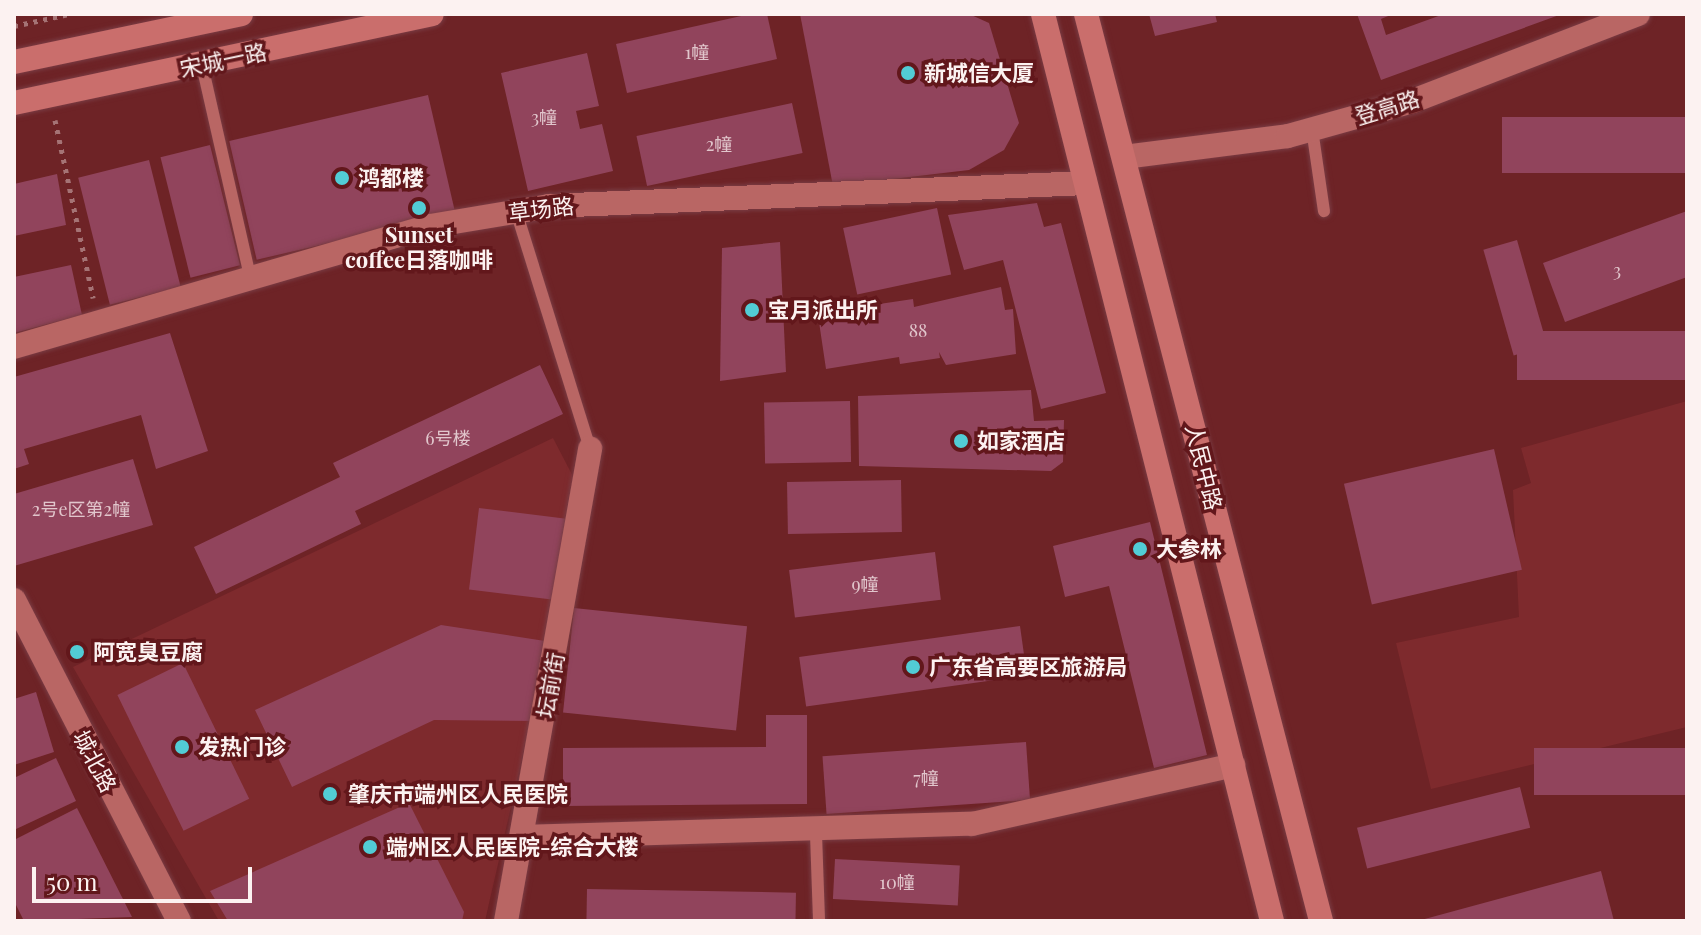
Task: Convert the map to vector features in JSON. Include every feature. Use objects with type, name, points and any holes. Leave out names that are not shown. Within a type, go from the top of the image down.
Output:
[{"type":"main road","name":"宋城一路","points":[[14,62],[241,14]]},
{"type":"main road","name":"宋城一路","points":[[14,103],[432,14]]},
{"type":"main road","name":"人民中路","points":[[1086,14],[1321,921]]},
{"type":"main road","points":[[1093,46],[1097,14]]},
{"type":"main road","name":"人民中路","points":[[1043,16],[1272,921]]},
{"type":"street","name":"登高路","points":[[1124,157],[1312,129],[1413,101],[1638,14]]},
{"type":"street","name":"草场路","points":[[14,347],[430,226],[516,211],[1086,183]]},
{"type":"street","name":"坛前街","points":[[506,921],[524,837],[590,448]]},
{"type":"street","name":"城北路","points":[[14,600],[179,921]]},
{"type":"street","points":[[524,837],[816,834],[972,824],[1233,765]]},
{"type":"lane","points":[[202,65],[250,277]]},
{"type":"lane","points":[[1312,129],[1324,211]]},
{"type":"lane","points":[[516,211],[590,448]]},
{"type":"lane","points":[[816,834],[819,921]]},
{"type":"path","points":[[14,26],[69,14]]},
{"type":"path","points":[[53,112],[98,322]]},
{"type":"shaded area","points":[[1687,401],[1687,727],[1431,789],[1396,643],[1519,617],[1513,490],[1531,483],[1521,448]]},
{"type":"shaded area","name":"肇庆市端州区人民医院","points":[[553,438],[582,494],[485,921],[219,921],[73,667]]},
{"type":"building","points":[[750,14],[767,14],[777,59],[627,93],[616,44]]},
{"type":"building","name":"新城信大厦","points":[[800,14],[969,14],[989,23],[1019,123],[1004,150],[969,170],[833,186]]},
{"type":"building","points":[[1149,14],[1215,14],[1217,22],[1155,36]]},
{"type":"building","points":[[1357,14],[1393,14],[1381,19],[1386,35],[1444,14],[1562,14],[1381,80]]},
{"type":"building","points":[[587,53],[599,106],[576,111],[580,129],[602,124],[613,171],[528,191],[501,73]]},
{"type":"building","name":"鸿都楼","points":[[428,95],[455,214],[257,260],[229,141]]},
{"type":"building","points":[[792,103],[803,153],[647,186],[636,136]]},
{"type":"building","points":[[1502,117],[1687,117],[1687,173],[1502,173]]},
{"type":"building","points":[[210,145],[240,265],[191,278],[161,157]]},
{"type":"building","points":[[149,160],[181,287],[110,305],[78,178]]},
{"type":"building","points":[[57,174],[66,225],[14,236],[14,184]]},
{"type":"building","points":[[1037,203],[1044,227],[1061,223],[1106,393],[1041,409],[1003,260],[964,270],[948,215]]},
{"type":"building","points":[[937,208],[951,275],[857,294],[843,228]]},
{"type":"building","points":[[1687,211],[1687,277],[1565,322],[1543,263]]},
{"type":"building","points":[[1517,240],[1547,346],[1514,355],[1483,250]]},
{"type":"building","name":"宝月派出所","points":[[780,242],[786,372],[720,381],[722,248]]},
{"type":"building","points":[[71,265],[82,315],[14,333],[14,277]]},
{"type":"building","points":[[1001,287],[1005,310],[1013,309],[1016,354],[946,365],[939,352],[940,358],[900,364],[899,357],[826,369],[819,322],[840,318],[839,310],[913,299],[914,307]]},
{"type":"building","points":[[1517,331],[1687,331],[1687,380],[1517,380]]},
{"type":"building","points":[[170,333],[208,451],[156,469],[141,415],[24,449],[29,464],[14,469],[14,377]]},
{"type":"building","points":[[540,365],[563,414],[355,511],[361,524],[216,594],[194,547],[340,477],[333,463]]},
{"type":"building","name":"如家酒店","points":[[1031,390],[1034,421],[1064,420],[1063,462],[1051,471],[859,466],[858,396]]},
{"type":"building","points":[[850,401],[851,462],[765,463],[764,403]]},
{"type":"building","points":[[1494,449],[1522,570],[1372,604],[1344,484]]},
{"type":"building","points":[[133,459],[153,525],[14,566],[14,494]]},
{"type":"building","points":[[901,480],[902,532],[788,534],[787,482]]},
{"type":"building","points":[[479,508],[572,519],[562,601],[469,589]]},
{"type":"building","points":[[1150,522],[1207,755],[1154,768],[1109,586],[1065,597],[1053,546]]},
{"type":"building","points":[[935,552],[941,600],[795,618],[789,570]]},
{"type":"building","points":[[574,608],[747,626],[736,731],[563,712]]},
{"type":"building","points":[[441,625],[545,641],[534,721],[434,720],[292,787],[255,710]]},
{"type":"building","name":"广东省高要区旅游局","points":[[1020,626],[1027,676],[806,707],[799,657]]},
{"type":"building","name":"发热门诊","points":[[183,663],[249,799],[184,831],[117,695]]},
{"type":"building","points":[[36,692],[54,752],[14,765],[14,699]]},
{"type":"building","points":[[766,715],[807,715],[807,804],[563,806],[563,748],[766,747]]},
{"type":"building","points":[[1026,742],[1030,800],[827,814],[822,756]]},
{"type":"building","points":[[1534,748],[1687,748],[1687,795],[1534,795]]},
{"type":"building","points":[[56,758],[76,801],[14,830],[14,778]]},
{"type":"building","points":[[1520,787],[1530,828],[1367,868],[1357,828]]},
{"type":"building","name":"端州区人民医院-综合大楼","points":[[409,803],[464,912],[462,921],[228,921],[210,891]]},
{"type":"building","points":[[77,808],[132,917],[24,921],[14,901],[14,840]]},
{"type":"building","points":[[835,859],[960,866],[958,905],[833,899]]},
{"type":"building","points":[[1601,871],[1614,921],[1421,921],[1421,920]]},
{"type":"building","points":[[587,889],[796,893],[795,921],[586,921]]},
{"type":"place","name":"新城信大厦","points":[[908,73]]},
{"type":"place","name":"鸿都楼","points":[[342,178]]},
{"type":"place","name":"Sunset coffee日落咖啡","points":[[419,208]]},
{"type":"place","name":"宝月派出所","points":[[752,310]]},
{"type":"place","name":"如家酒店","points":[[961,441]]},
{"type":"place","name":"大参林","points":[[1140,549]]},
{"type":"place","name":"阿宽臭豆腐","points":[[77,652]]},
{"type":"place","name":"广东省高要区旅游局","points":[[913,667]]},
{"type":"place","name":"发热门诊","points":[[182,747]]},
{"type":"place","name":"肇庆市端州区人民医院","points":[[330,794]]},
{"type":"place","name":"端州区人民医院-综合大楼","points":[[370,847]]}]
